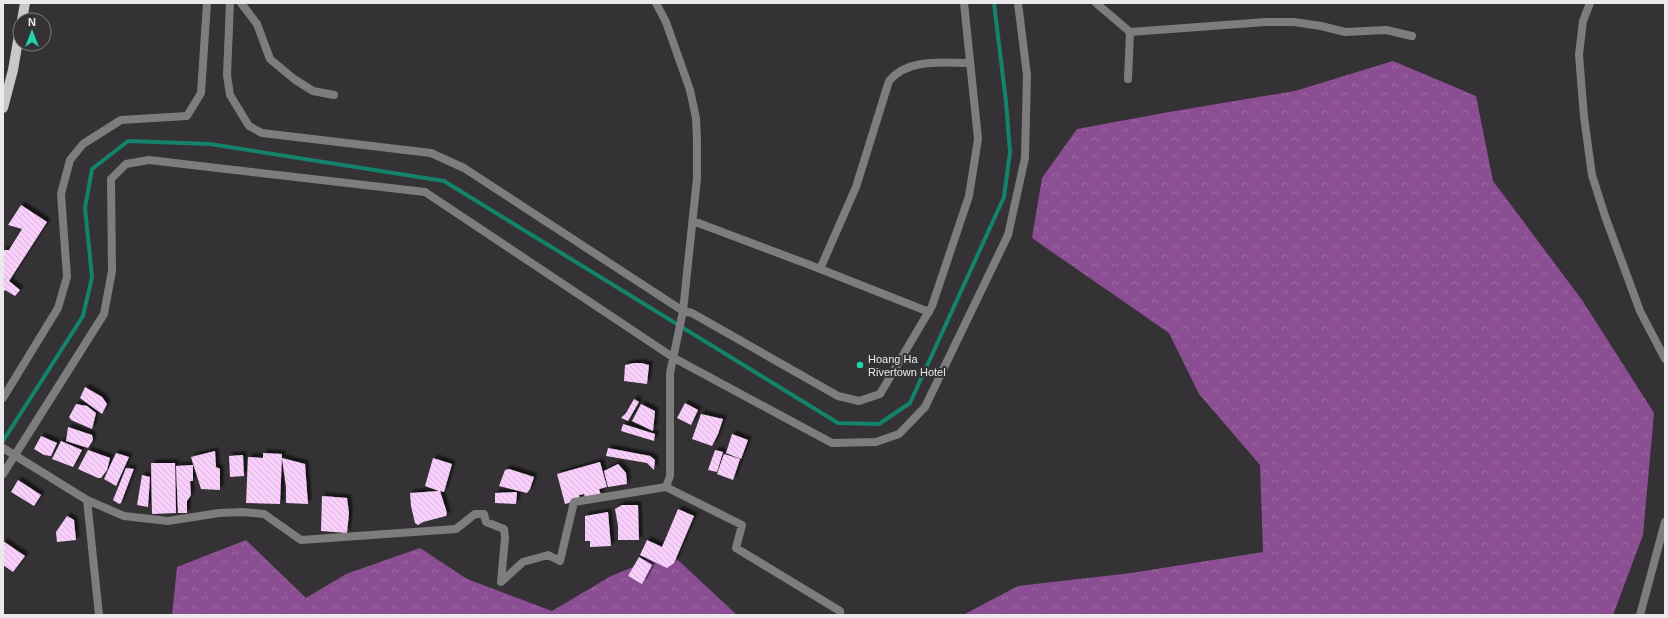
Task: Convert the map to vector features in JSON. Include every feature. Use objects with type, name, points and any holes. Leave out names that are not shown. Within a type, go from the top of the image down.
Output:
[{"type":"main road","points":[[3,108],[16,52]]},
{"type":"street","points":[[3,398],[58,308],[68,277],[61,194],[70,160],[83,144],[121,120],[186,116],[202,93],[206,3]]},
{"type":"street","points":[[230,3],[226,75],[230,95],[248,126],[262,133],[431,153],[464,168],[683,314],[692,313],[838,396],[859,401],[880,394],[929,312],[969,196],[978,139],[964,3]]},
{"type":"street","points":[[241,3],[257,24],[270,59],[294,79],[313,91],[334,95]]},
{"type":"street","points":[[656,3],[666,22],[690,90],[696,118],[698,178],[683,314],[670,374],[670,476],[666,487]]},
{"type":"street","points":[[3,474],[104,314],[112,270],[111,179],[126,164],[148,160],[425,192],[674,358],[832,443],[876,442],[899,434],[925,407],[1008,235],[1025,158],[1027,75],[1018,3]]},
{"type":"street","points":[[1096,3],[1130,32],[1266,22],[1294,22],[1321,26],[1345,32],[1386,30],[1412,36]]},
{"type":"street","points":[[1590,3],[1584,21],[1579,55],[1584,117],[1592,175],[1605,216],[1640,310],[1665,359]]},
{"type":"street","points":[[1128,79],[1130,32]]},
{"type":"street","points":[[820,269],[856,187],[889,81],[896,72],[910,66],[969,62]]},
{"type":"street","points":[[693,222],[820,269],[929,312]]},
{"type":"street","points":[[3,448],[87,500],[124,516],[168,521],[219,513],[243,512],[264,514],[301,540],[456,529],[475,514],[484,514],[486,522],[504,529],[505,538],[501,582],[523,562],[548,555],[560,561],[574,502],[666,487],[742,525],[736,548],[840,611],[840,615]]},
{"type":"street","points":[[87,500],[99,615]]},
{"type":"street","points":[[1640,615],[1665,522]]},
{"type":"green space","points":[[1393,61],[1476,96],[1493,181],[1582,300],[1654,413],[1643,535],[1613,615],[963,615],[1018,586],[1131,573],[1263,552],[1260,465],[1199,394],[1169,333],[1032,238],[1042,178],[1077,129],[1295,91]]},
{"type":"green space","points":[[246,540],[306,598],[346,574],[420,548],[467,579],[552,611],[611,576],[633,567],[665,548],[737,615],[172,615],[177,567]]},
{"type":"building","points":[[21,205],[47,222],[9,281],[20,290],[15,296],[5,290],[3,293],[3,278],[6,280],[3,277],[3,250],[9,250],[22,229],[8,225]]},
{"type":"building","points":[[634,363],[649,365],[647,384],[624,381],[625,365]]},
{"type":"building","points":[[85,387],[102,397],[107,404],[102,414],[80,398]]},
{"type":"building","points":[[634,399],[639,402],[628,421],[621,418],[626,413]]},
{"type":"building","points":[[685,403],[698,410],[691,425],[677,418]]},
{"type":"building","points":[[76,404],[87,406],[96,413],[92,429],[71,420],[69,417]]},
{"type":"building","points":[[641,404],[655,411],[653,431],[632,421]]},
{"type":"building","points":[[701,414],[723,419],[712,446],[692,439]]},
{"type":"building","points":[[623,424],[655,434],[654,441],[621,431]]},
{"type":"building","points":[[68,427],[92,435],[93,440],[88,448],[66,441]]},
{"type":"building","points":[[732,434],[748,440],[741,459],[726,453]]},
{"type":"building","points":[[41,436],[57,443],[51,456],[44,455],[34,449]]},
{"type":"building","points":[[61,441],[82,450],[73,467],[52,459]]},
{"type":"building","points":[[608,448],[650,456],[655,460],[654,470],[647,463],[606,456]]},
{"type":"building","points":[[88,450],[110,458],[107,470],[101,478],[78,469]]},
{"type":"building","points":[[715,450],[723,452],[717,472],[708,470]]},
{"type":"building","points":[[215,451],[216,467],[220,469],[220,490],[201,489],[191,457]]},
{"type":"building","points":[[116,453],[129,457],[116,486],[104,479]]},
{"type":"building","points":[[263,453],[282,454],[280,504],[246,503],[248,457],[263,458]]},
{"type":"building","points":[[724,454],[740,459],[733,480],[717,474]]},
{"type":"building","points":[[243,455],[244,476],[230,477],[229,456]]},
{"type":"building","points":[[282,458],[305,464],[308,504],[286,503],[286,487]]},
{"type":"building","points":[[433,458],[452,464],[444,492],[440,491],[447,513],[446,516],[423,522],[418,525],[415,523],[410,493],[439,491],[425,486]]},
{"type":"building","points":[[600,462],[607,487],[599,489],[601,495],[586,500],[584,494],[579,495],[580,500],[565,504],[557,474]]},
{"type":"building","points":[[151,463],[175,463],[176,513],[152,514]]},
{"type":"building","points":[[618,464],[626,473],[627,484],[608,487],[604,471]]},
{"type":"building","points":[[193,465],[193,481],[190,481],[191,495],[187,501],[187,513],[178,513],[176,466]]},
{"type":"building","points":[[126,468],[134,469],[121,503],[119,504],[113,500]]},
{"type":"building","points":[[509,469],[534,477],[527,493],[499,486],[505,470]]},
{"type":"building","points":[[142,475],[150,477],[148,507],[137,505]]},
{"type":"building","points":[[18,480],[41,495],[34,506],[11,492]]},
{"type":"building","points":[[517,492],[516,504],[495,503],[495,493]]},
{"type":"building","points":[[322,496],[347,498],[349,513],[347,533],[321,531]]},
{"type":"building","points":[[622,505],[638,505],[639,540],[618,540],[618,526],[615,509]]},
{"type":"building","points":[[678,509],[694,516],[674,563],[667,568],[640,555],[647,540],[662,547]]},
{"type":"building","points":[[608,512],[611,546],[590,547],[590,541],[585,541],[585,516]]},
{"type":"building","points":[[67,516],[74,520],[76,540],[57,542],[56,532]]},
{"type":"building","points":[[3,541],[25,556],[13,572],[3,565]]},
{"type":"building","points":[[639,557],[652,565],[642,584],[628,576]]},
{"type":"waterway","points":[[3,441],[83,316],[92,277],[85,208],[92,169],[128,141],[210,144],[444,181],[838,423],[879,424],[910,403],[1004,197],[1010,152],[1006,102],[994,3]]},
{"type":"place","name":"Hoang Ha Rivertown Hotel","points":[[860,365]]}]
